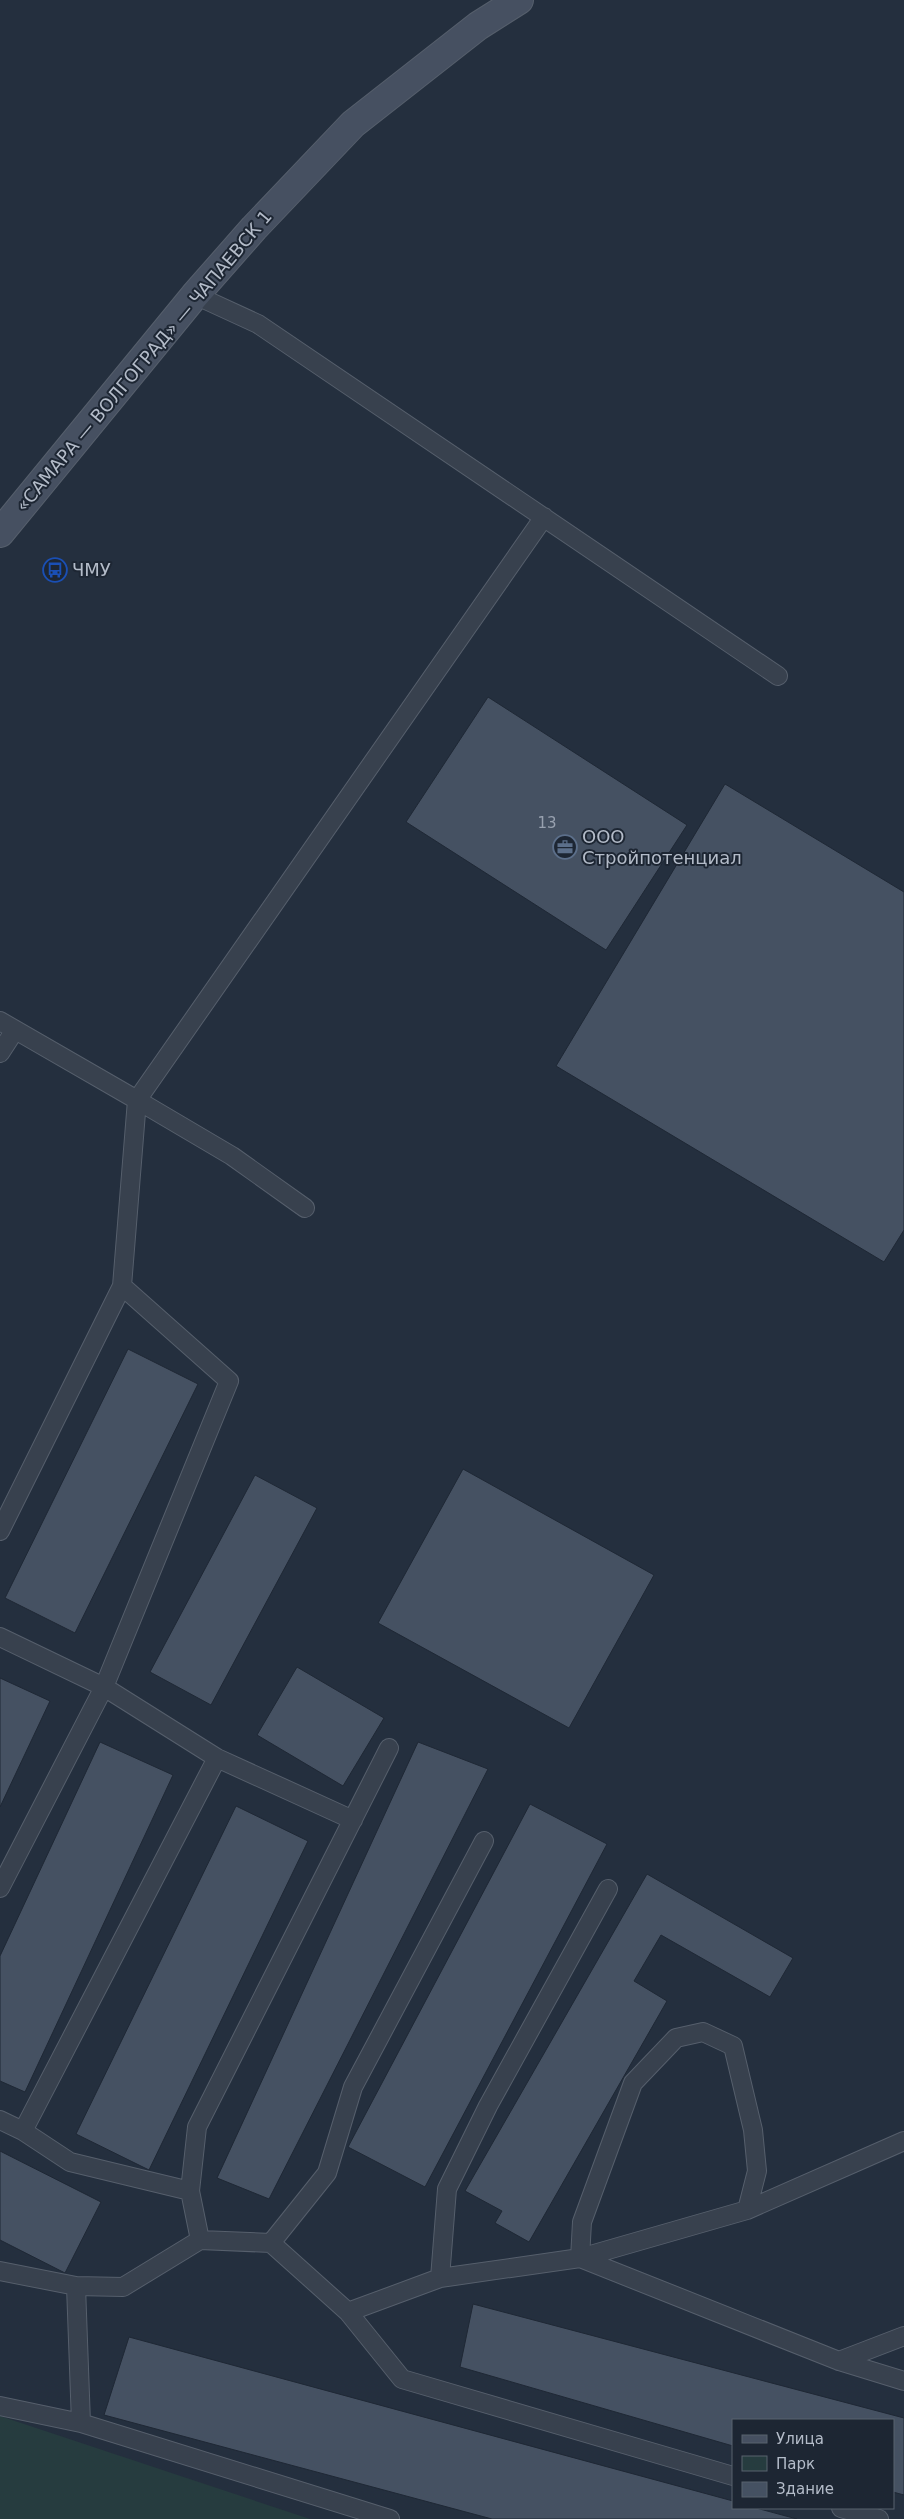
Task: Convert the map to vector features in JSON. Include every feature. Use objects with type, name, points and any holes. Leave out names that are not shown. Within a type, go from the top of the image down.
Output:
[{"type":"main road","name":"«САМАРА — ВОЛГОГРАД» — ЧАПАЕВСК 1","points":[[0,533],[195,295],[254,228],[353,124],[478,26],[519,0]]},
{"type":"lane","points":[[195,295],[258,324],[778,676]]},
{"type":"lane","points":[[0,1531],[122,1286],[137,1100],[544,517]]},
{"type":"lane","points":[[0,1053],[7,1026],[232,1156],[305,1208]]},
{"type":"lane","points":[[0,1888],[104,1688],[230,1381],[122,1286]]},
{"type":"lane","points":[[0,1637],[104,1688],[216,1758],[352,1820]]},
{"type":"lane","points":[[200,2240],[190,2191],[197,2127],[389,1748]]},
{"type":"lane","points":[[23,2131],[216,1758]]},
{"type":"lane","points":[[271,2243],[328,2173],[353,2087],[484,1841]]},
{"type":"lane","points":[[440,2278],[447,2189],[488,2106],[608,1889]]},
{"type":"lane","points":[[580,2258],[582,2222],[634,2083],[676,2038],[703,2032],[733,2046],[753,2130],[757,2171],[747,2210]]},
{"type":"lane","points":[[0,2120],[23,2131],[70,2162],[190,2191]]},
{"type":"lane","points":[[348,2312],[440,2278],[580,2258],[747,2210],[904,2141]]},
{"type":"lane","points":[[0,2271],[76,2286],[123,2287],[200,2240],[271,2243],[348,2312],[402,2378],[732,2476]]},
{"type":"lane","points":[[580,2258],[839,2361],[904,2381]]},
{"type":"lane","points":[[76,2286],[81,2424]]},
{"type":"lane","points":[[839,2361],[904,2336]]},
{"type":"lane","points":[[0,2406],[81,2424],[390,2519]]},
{"type":"lane","points":[[844,2509],[879,2519]]},
{"type":"green space","points":[[0,2416],[310,2519],[0,2519]]},
{"type":"building","points":[[488,697],[687,825],[606,950],[406,822]]},
{"type":"building","points":[[725,784],[904,892],[904,1230],[884,1262],[556,1066]]},
{"type":"building","points":[[128,1349],[198,1384],[75,1633],[5,1598]]},
{"type":"building","points":[[463,1469],[654,1575],[569,1728],[378,1623]]},
{"type":"building","points":[[255,1475],[317,1508],[211,1705],[150,1672]]},
{"type":"building","points":[[297,1667],[384,1718],[343,1786],[257,1735]]},
{"type":"building","points":[[0,1678],[50,1701],[0,1807]]},
{"type":"building","points":[[100,1742],[173,1775],[25,2092],[0,2081],[0,1956]]},
{"type":"building","points":[[418,1742],[488,1769],[269,2199],[217,2178]]},
{"type":"building","points":[[530,1804],[607,1844],[425,2187],[348,2147]]},
{"type":"building","points":[[236,1806],[308,1841],[149,2170],[76,2134]]},
{"type":"building","points":[[647,1874],[793,1958],[770,1997],[661,1935],[634,1981],[667,2001],[529,2242],[495,2223],[502,2211],[465,2191]]},
{"type":"building","points":[[0,2151],[101,2202],[65,2273],[0,2240]]},
{"type":"building","points":[[473,2304],[904,2418],[904,2495],[894,2492],[894,2419],[732,2419],[732,2446],[460,2367]]},
{"type":"building","points":[[129,2337],[732,2501],[732,2509],[760,2509],[797,2519],[492,2519],[104,2415]]},
{"type":"place","name":"ЧМУ","points":[[55,570]]},
{"type":"place","name":"ООО Стройпотенциал","points":[[565,847]]}]
